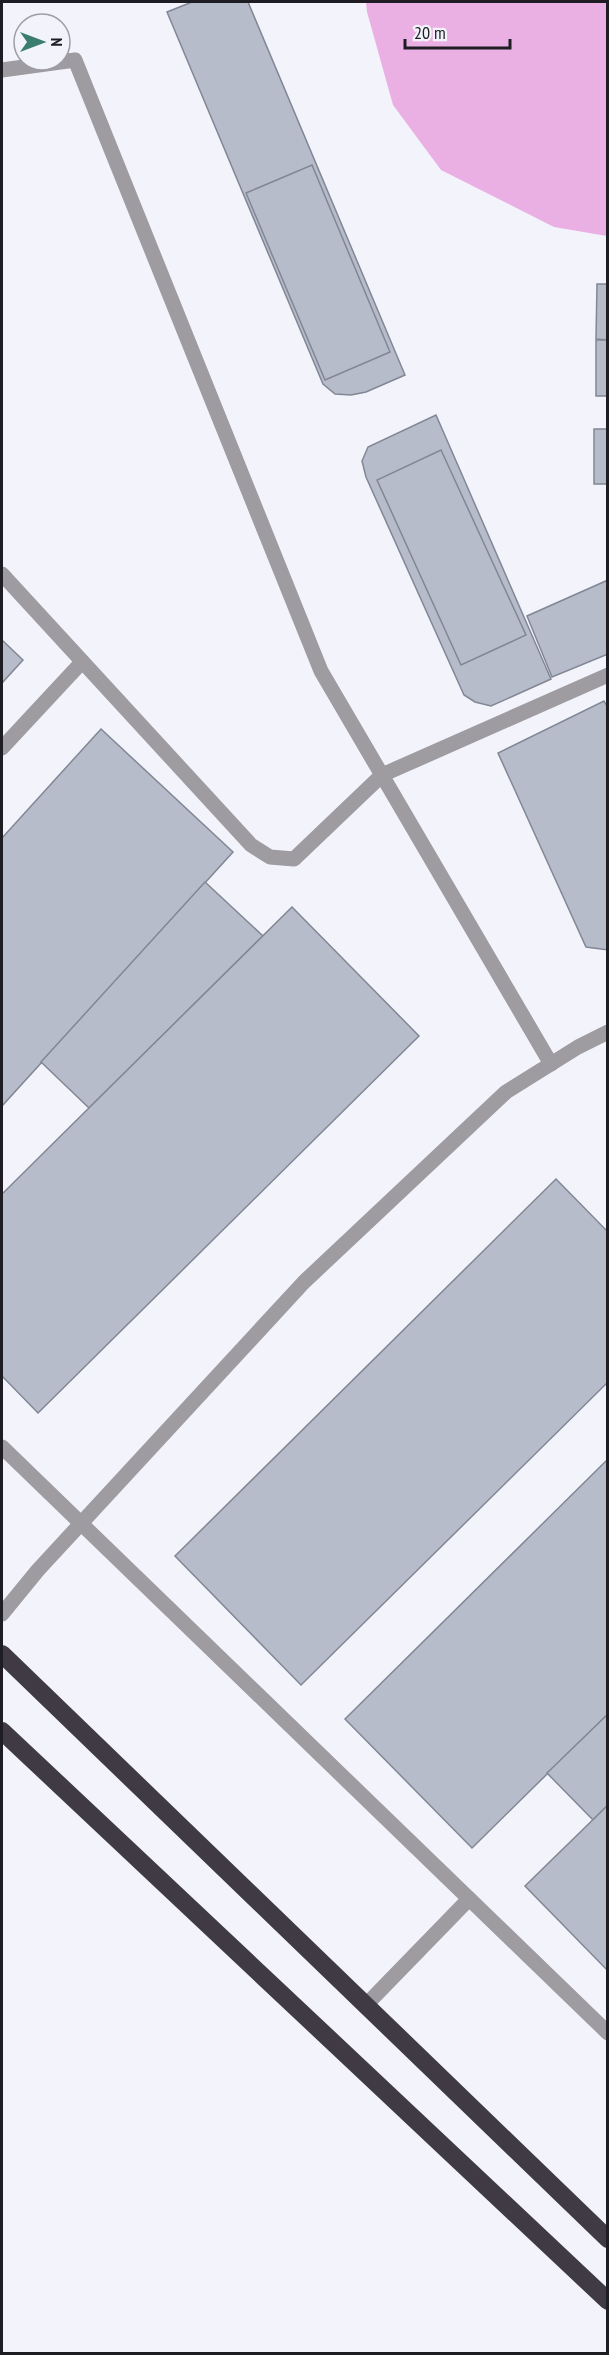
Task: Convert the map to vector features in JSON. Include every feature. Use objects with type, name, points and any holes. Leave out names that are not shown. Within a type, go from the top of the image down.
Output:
[{"type":"highway","points":[[2,1654],[608,2239]]},
{"type":"highway","points":[[2,1731],[608,2301]]},
{"type":"street","points":[[2,70],[75,60],[321,671],[551,1064]]},
{"type":"street","points":[[2,574],[251,845],[270,857],[294,859],[382,775],[608,675]]},
{"type":"street","points":[[2,748],[82,662]]},
{"type":"street","points":[[2,1614],[81,1524],[304,1282],[506,1092],[578,1047],[608,1032]]},
{"type":"street","points":[[2,1447],[608,2033]]},
{"type":"street","points":[[365,2006],[469,1899]]},
{"type":"shaded area","points":[[366,2],[607,2],[607,236],[554,227],[441,170],[393,105]]},
{"type":"building","points":[[192,2],[248,2],[405,375],[366,392],[351,395],[335,394],[323,384],[167,12]]},
{"type":"building","points":[[312,165],[390,352],[325,380],[246,193]]},
{"type":"building","points":[[597,284],[608,284],[608,340],[596,339]]},
{"type":"building","points":[[596,340],[608,340],[608,396],[596,396]]},
{"type":"building","points":[[436,415],[551,679],[491,706],[475,702],[464,695],[366,477],[362,461],[368,447]]},
{"type":"building","points":[[594,429],[608,429],[608,484],[594,484]]},
{"type":"building","points":[[441,450],[526,635],[461,665],[377,480]]},
{"type":"building","points":[[608,580],[608,654],[552,677],[527,616]]},
{"type":"building","points":[[2,640],[23,660],[2,683]]},
{"type":"building","points":[[604,701],[608,708],[608,950],[586,947],[498,753]]},
{"type":"building","points":[[101,729],[233,852],[2,1106],[2,838]]},
{"type":"building","points":[[205,882],[263,936],[89,1108],[41,1062]]},
{"type":"building","points":[[292,907],[419,1036],[38,1413],[2,1376],[2,1194]]},
{"type":"building","points":[[556,1179],[608,1232],[608,1382],[301,1685],[175,1556]]},
{"type":"building","points":[[608,1459],[608,1714],[472,1848],[345,1719]]},
{"type":"building","points":[[608,1714],[608,1805],[593,1820],[547,1773]]},
{"type":"building","points":[[608,1805],[608,1971],[525,1886]]}]
